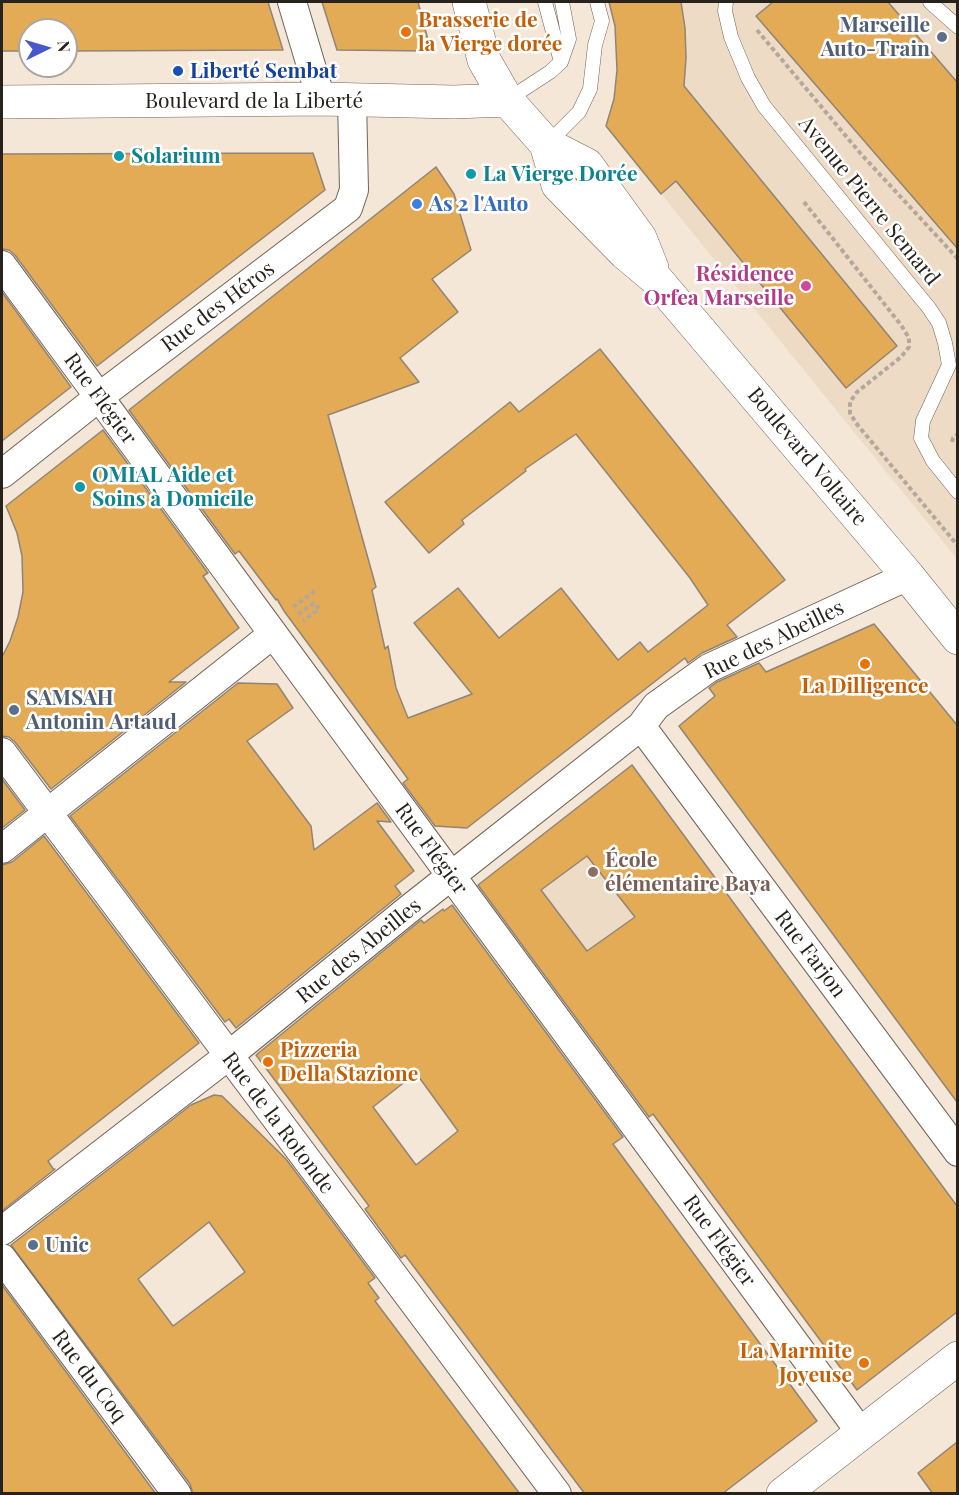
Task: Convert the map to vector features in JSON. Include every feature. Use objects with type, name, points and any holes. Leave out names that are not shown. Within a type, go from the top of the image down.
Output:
[{"type":"main road","name":"Boulevard Voltaire","points":[[470,2],[484,60],[507,100],[546,144],[587,165],[640,238],[656,279],[908,576],[957,638]]},
{"type":"main road","name":"Boulevard de la Liberté","points":[[2,102],[507,100]]},
{"type":"main road","points":[[783,1494],[957,1358]]},
{"type":"street","name":"Rue des Héros","points":[[2,474],[99,397],[348,208],[354,189],[337,99],[292,2]]},
{"type":"street","name":"Rue Flégier","points":[[2,265],[99,397],[287,623],[452,876],[861,1433]]},
{"type":"street","name":"Rue des Abeilles","points":[[2,1231],[228,1056],[641,726],[656,706],[709,668],[908,576]]},
{"type":"street","points":[[2,849],[287,623]]},
{"type":"street","name":"Rue Farjon","points":[[641,726],[957,1152]]},
{"type":"street","name":"Rue de la Rotonde","points":[[2,752],[557,1494]]},
{"type":"street","name":"Rue du Coq","points":[[2,1258],[177,1494]]},
{"type":"lane","points":[[545,2],[561,62]]},
{"type":"lane","points":[[507,100],[550,72],[561,62],[569,39],[562,2]]},
{"type":"lane","points":[[546,144],[579,112],[590,89],[595,45],[602,21],[597,2]]},
{"type":"lane","name":"Avenue Pierre Semard","points":[[726,2],[725,11],[731,38],[748,78],[764,106],[939,323],[953,367],[923,421],[921,438],[933,461],[957,492]]},
{"type":"lane","points":[[930,2],[957,27]]},
{"type":"path","points":[[753,26],[861,154],[957,259]]},
{"type":"path","points":[[804,202],[901,324],[909,338],[909,347],[901,357],[857,392],[850,402],[850,413],[957,546]]},
{"type":"path","points":[[287,623],[316,590]]},
{"type":"path","points":[[314,603],[319,609],[287,623],[314,603]]},
{"type":"shaded area","points":[[609,2],[957,2],[957,559],[606,126],[614,99],[617,70],[615,26]]},
{"type":"shaded area","name":"École élémentaire Baya","points":[[631,765],[704,862],[555,979],[482,882]]},
{"type":"building","points":[[2,2],[268,2],[283,50],[78,51],[78,18],[18,18],[18,51],[2,51]]},
{"type":"building","points":[[322,2],[418,2],[431,51],[337,50]]},
{"type":"building","points":[[609,2],[681,2],[685,28],[684,86],[897,346],[846,388],[676,181],[661,194],[606,126],[614,99],[617,70],[615,26]]},
{"type":"building","points":[[773,2],[888,2],[957,82],[957,248],[756,16]]},
{"type":"building","points":[[313,153],[325,190],[97,366],[15,255],[9,250],[2,249],[2,154]]},
{"type":"building","points":[[436,167],[454,194],[471,250],[432,279],[458,312],[400,358],[419,382],[328,415],[376,587],[372,590],[385,649],[388,646],[396,688],[408,718],[472,694],[414,623],[458,588],[499,638],[561,588],[618,660],[640,642],[648,652],[708,605],[690,578],[576,434],[525,469],[526,471],[462,520],[464,524],[429,553],[385,502],[510,402],[519,412],[600,349],[785,580],[727,625],[737,637],[702,653],[688,663],[685,658],[467,828],[435,826],[403,783],[408,779],[277,599],[239,551],[235,554],[129,410]]},
{"type":"building","points":[[2,292],[71,387],[2,441]]},
{"type":"building","points":[[103,430],[208,573],[203,576],[239,628],[169,682],[186,682],[51,789],[15,742],[9,737],[2,736],[2,657],[18,617],[23,592],[22,556],[17,533],[6,506]]},
{"type":"building","points":[[874,624],[957,725],[957,1102],[679,726],[715,696],[709,688],[717,682],[759,663],[766,672]]},
{"type":"building","points":[[238,683],[277,684],[293,708],[247,741],[311,826],[314,850],[377,803],[391,822],[377,821],[414,871],[395,886],[401,894],[236,1028],[229,1019],[225,1022],[70,816]]},
{"type":"building","points":[[632,765],[957,1206],[957,1312],[857,1390],[653,1114],[649,1117],[478,885]],"holes":[[[587,856],[635,917],[587,951],[541,890]]]},
{"type":"building","points":[[2,779],[25,810],[2,828]]},
{"type":"building","points":[[44,836],[199,1043],[48,1161],[54,1170],[2,1211],[2,865],[12,862]]},
{"type":"building","points":[[452,905],[623,1137],[613,1144],[817,1421],[722,1494],[585,1494],[405,1255],[401,1258],[365,1209],[369,1206],[256,1055],[421,920],[424,923],[443,909],[444,911]],"holes":[[[416,1073],[458,1131],[416,1165],[373,1107]]]},
{"type":"building","points":[[214,1095],[222,1096],[286,1159],[375,1278],[368,1283],[379,1298],[375,1301],[520,1494],[193,1494],[190,1484],[11,1245],[191,1105]],"holes":[[[209,1222],[245,1272],[173,1326],[138,1279]]]},
{"type":"building","points":[[2,1285],[156,1494],[2,1494]]},
{"type":"building","points":[[957,1442],[957,1494],[933,1494],[918,1473]]},
{"type":"place","name":"Brasserie de la Vierge dorée","points":[[406,32]]},
{"type":"place","name":"Marseille Auto-Train","points":[[942,37]]},
{"type":"place","name":"Liberté Sembat","points":[[178,71]]},
{"type":"place","name":"Solarium","points":[[119,156]]},
{"type":"place","name":"La Vierge Dorée","points":[[471,174]]},
{"type":"place","name":"As 2 l'Auto","points":[[417,204]]},
{"type":"place","name":"Résidence Orfea Marseille","points":[[806,286]]},
{"type":"place","name":"OMIAL Aide et Soins à Domicile","points":[[80,487]]},
{"type":"place","name":"La Dilligence","points":[[865,664]]},
{"type":"place","name":"SAMSAH Antonin Artaud","points":[[14,710]]},
{"type":"place","name":"École élémentaire Baya","points":[[593,872]]},
{"type":"place","name":"Pizzeria Della Stazione","points":[[268,1062]]},
{"type":"place","name":"Unic","points":[[33,1245]]},
{"type":"place","name":"La Marmite Joyeuse","points":[[864,1363]]}]
